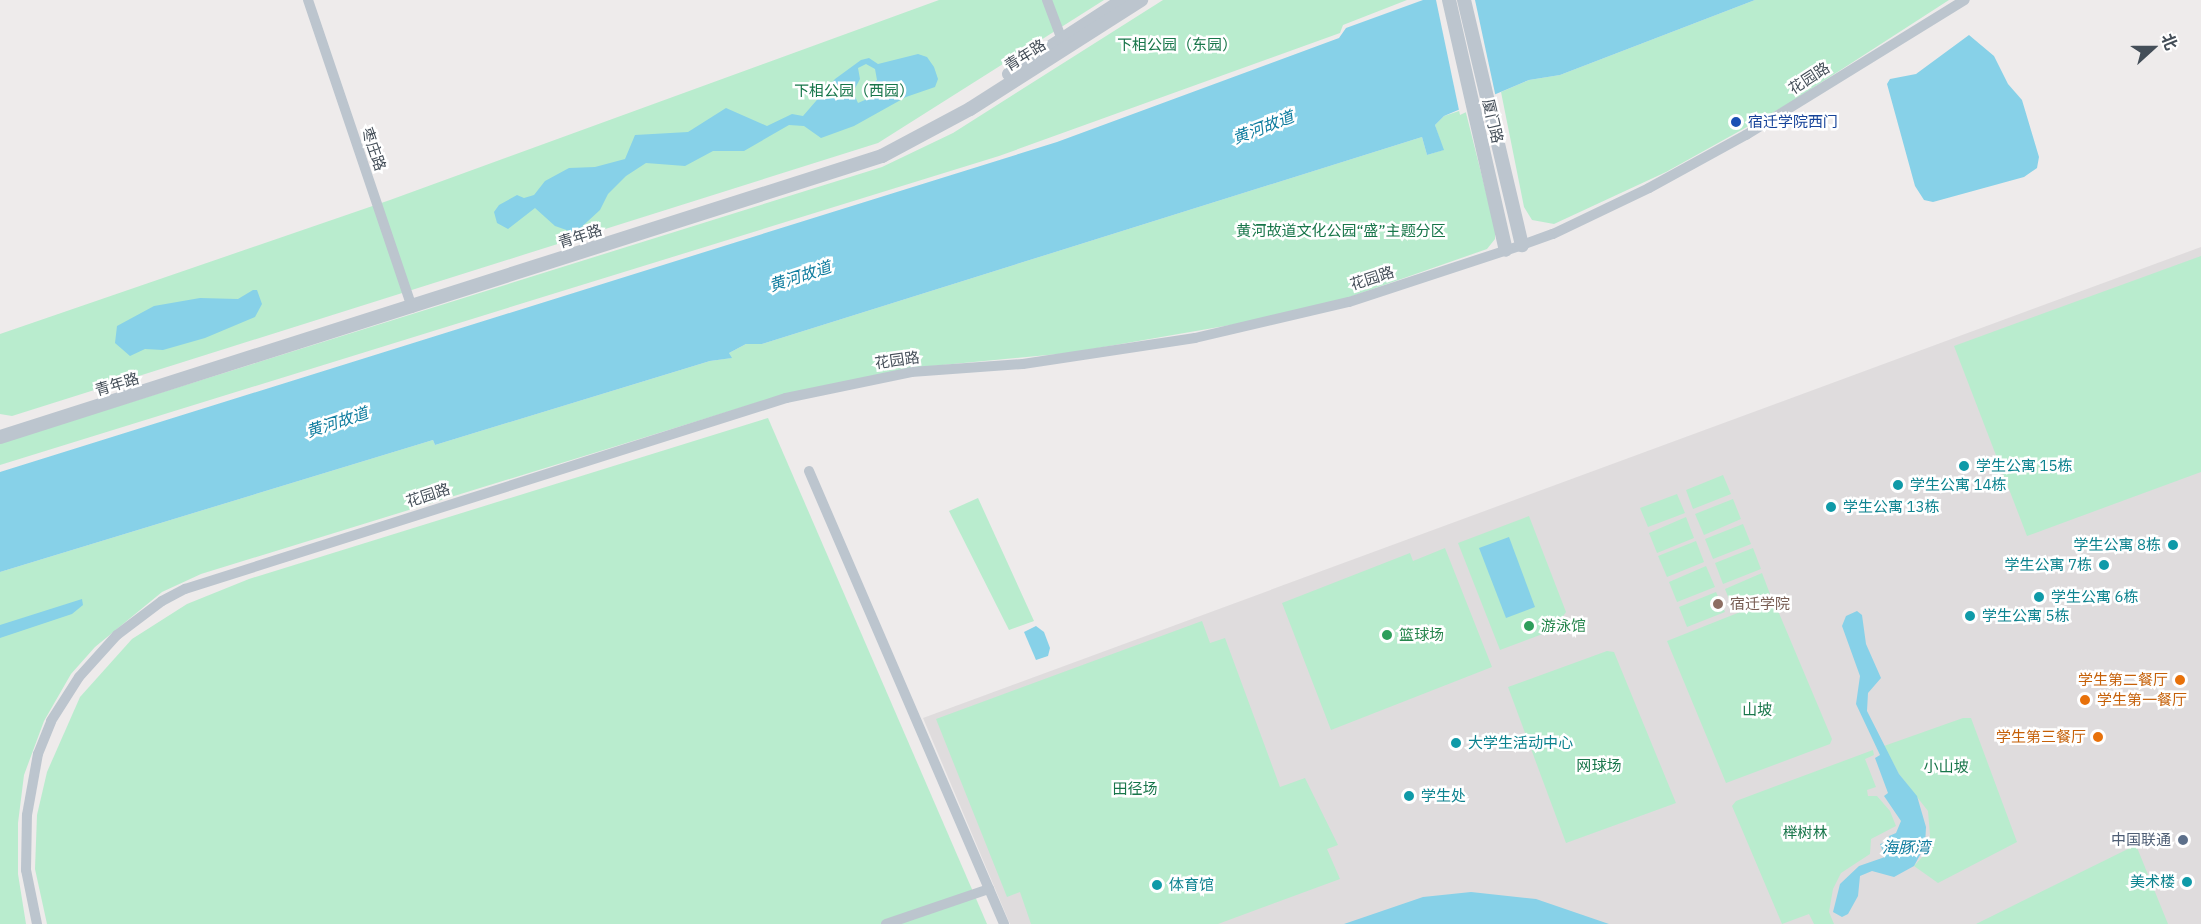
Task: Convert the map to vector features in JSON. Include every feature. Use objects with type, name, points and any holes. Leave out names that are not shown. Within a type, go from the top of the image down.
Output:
[{"type":"street","name":"枣庄路","points":[[308,0],[411,305]]},
{"type":"street","points":[[1047,0],[1062,40]]},
{"type":"street","name":"青年路","points":[[0,429],[411,305],[882,149],[1062,40],[1123,0]]},
{"type":"street","name":"青年路","points":[[0,438],[894,150],[970,109],[1141,0]]},
{"type":"street","name":"厦门路","points":[[1449,0],[1485,130],[1522,245]]},
{"type":"street","name":"厦门路","points":[[1464,0],[1506,250]]},
{"type":"street","name":"花园路","points":[[37,924],[26,870],[27,815],[38,754],[51,721],[79,677],[117,635],[162,601],[185,589],[786,398],[911,372],[1023,364],[1195,338],[1349,302],[1522,245],[1628,198],[1746,135],[1965,0]]},
{"type":"street","points":[[809,471],[1004,924]]},
{"type":"street","points":[[886,924],[989,889]]},
{"type":"shaded area","name":"宿迁学院","points":[[2201,247],[2201,924],[1010,924],[923,718]]},
{"type":"green space","name":"下相公园（西园）","points":[[939,0],[1104,0],[878,143],[12,416],[0,414],[0,334],[390,200]]},
{"type":"green space","name":"下相公园（东园）","points":[[1163,0],[1407,0],[1343,25],[1340,33],[999,156],[0,465],[0,443],[882,167],[953,133]]},
{"type":"green space","points":[[1755,0],[1949,0],[1788,104],[1666,172],[1554,224],[1532,220],[1524,207],[1501,92],[1529,80],[1560,75]]},
{"type":"green space","name":"黄河故道文化公园“盛”主题分区","points":[[1465,109],[1495,228],[1495,239],[1487,249],[1347,298],[1242,323],[1069,353],[911,368],[779,396],[201,574],[162,592],[95,647],[71,674],[44,721],[24,775],[18,823],[18,874],[26,924],[0,924],[0,572],[433,440],[435,445],[710,361],[731,358],[729,353],[746,344],[762,344],[1422,137],[1427,155],[1443,150],[1435,125],[1444,116]]},
{"type":"green space","points":[[2201,256],[2201,472],[2027,536],[1954,346]]},
{"type":"green space","points":[[768,418],[987,924],[47,924],[35,869],[37,815],[47,772],[80,697],[132,639],[187,604],[249,579]]},
{"type":"green space","points":[[1723,475],[1731,494],[1693,509],[1686,490]]},
{"type":"green space","points":[[1677,494],[1685,513],[1648,527],[1640,508]]},
{"type":"green space","points":[[978,498],[1034,621],[1009,630],[949,511]]},
{"type":"green space","points":[[1733,499],[1741,519],[1704,535],[1695,514]]},
{"type":"green space","points":[[1529,516],[1566,612],[1553,630],[1500,650],[1458,543]]},
{"type":"green space","points":[[1686,517],[1694,538],[1657,553],[1649,533]]},
{"type":"green space","points":[[1743,524],[1751,544],[1713,559],[1705,539]]},
{"type":"green space","points":[[1696,541],[1704,562],[1667,577],[1658,556]]},
{"type":"green space","name":"篮球场","points":[[1445,548],[1492,667],[1331,730],[1282,603],[1410,553],[1413,561]]},
{"type":"green space","points":[[1753,548],[1761,569],[1723,584],[1715,563]]},
{"type":"green space","points":[[1706,566],[1715,587],[1677,602],[1669,582]]},
{"type":"green space","points":[[1762,573],[1770,594],[1733,609],[1725,589]]},
{"type":"green space","points":[[1716,592],[1725,612],[1687,627],[1679,607]]},
{"type":"green space","name":"山坡","points":[[1773,599],[1832,739],[1830,744],[1726,783],[1667,641]]},
{"type":"green space","name":"田径场","points":[[1202,621],[1210,643],[1225,638],[1280,787],[1305,778],[1338,845],[1327,849],[1340,879],[1218,924],[1031,924],[1020,892],[1007,897],[936,719]]},
{"type":"green space","name":"网球场","points":[[1607,651],[1614,652],[1676,803],[1566,843],[1508,687]]},
{"type":"green space","name":"小山坡","points":[[1963,718],[1971,718],[2017,842],[1938,883],[1914,866],[1925,854],[1930,835],[1928,811],[1899,774],[1884,746]]},
{"type":"green space","name":"榉树林","points":[[1873,750],[1874,755],[1865,759],[1876,787],[1867,790],[1868,796],[1877,796],[1890,811],[1896,826],[1871,839],[1870,854],[1841,873],[1833,889],[1829,912],[1834,924],[1814,924],[1809,914],[1782,924],[1732,806],[1736,801]]},
{"type":"green space","points":[[2136,845],[2168,924],[1976,924]]},
{"type":"water","name":"黄河故道","points":[[1423,0],[1755,0],[1560,75],[1529,80],[1444,116],[1435,125],[1444,150],[1427,155],[1422,137],[762,344],[746,344],[729,353],[732,358],[710,361],[435,445],[433,440],[0,572],[0,472],[1057,142],[1339,38],[1346,28]]},
{"type":"water","points":[[1969,35],[1994,56],[2008,84],[2022,100],[2039,157],[2037,168],[2024,177],[1933,202],[1924,200],[1915,186],[1887,84],[1890,79],[1916,74]]},
{"type":"water","points":[[918,54],[927,57],[938,79],[935,87],[906,97],[854,126],[821,138],[804,126],[789,125],[744,151],[713,151],[685,166],[646,163],[626,176],[608,194],[600,210],[575,233],[555,226],[535,208],[508,229],[497,223],[494,212],[499,205],[517,195],[524,198],[534,195],[545,181],[569,168],[595,167],[625,159],[635,135],[688,132],[726,108],[767,126],[792,114],[803,116],[835,79],[861,60],[869,58],[878,64]],"holes":[[[866,64],[875,69],[877,80],[870,87],[867,99],[858,103],[853,92],[860,79],[858,68]]]},
{"type":"water","points":[[257,290],[262,304],[255,317],[205,338],[163,350],[145,349],[130,356],[115,343],[117,326],[154,306],[200,298],[238,299]]},
{"type":"water","points":[[1509,537],[1535,607],[1506,618],[1479,548]]},
{"type":"water","points":[[82,599],[83,605],[72,614],[0,638],[0,625]]},
{"type":"water","name":"海豚湾","points":[[1857,611],[1862,615],[1866,644],[1881,678],[1868,693],[1867,711],[1899,774],[1917,796],[1926,827],[1925,846],[1914,866],[1894,877],[1872,871],[1860,876],[1858,896],[1848,914],[1842,917],[1833,912],[1840,884],[1859,866],[1885,857],[1880,844],[1890,841],[1889,836],[1896,833],[1901,821],[1884,796],[1888,793],[1875,758],[1880,755],[1856,704],[1860,676],[1842,626],[1846,616]]},
{"type":"water","points":[[1036,626],[1044,632],[1050,648],[1048,656],[1036,660],[1024,632]]},
{"type":"water","points":[[1471,892],[1536,899],[1609,924],[1344,924],[1423,897]]},
{"type":"pier","points":[[1436,0],[1475,0],[1496,98],[1460,115]]},
{"type":"place","name":"宿迁学院西门","points":[[1736,122]]},
{"type":"place","name":"学生公寓 15栋","points":[[1964,466]]},
{"type":"place","name":"学生公寓 14栋","points":[[1898,485]]},
{"type":"place","name":"学生公寓 13栋","points":[[1831,507]]},
{"type":"place","name":"学生公寓 8栋","points":[[2173,545]]},
{"type":"place","name":"学生公寓 7栋","points":[[2104,565]]},
{"type":"place","name":"学生公寓 6栋","points":[[2039,597]]},
{"type":"place","name":"宿迁学院","points":[[1718,604]]},
{"type":"place","name":"学生公寓 5栋","points":[[1970,616]]},
{"type":"place","name":"游泳馆","points":[[1529,626]]},
{"type":"place","name":"篮球场","points":[[1387,635]]},
{"type":"place","name":"学生第二餐厅","points":[[2180,680]]},
{"type":"place","name":"学生第一餐厅","points":[[2085,700]]},
{"type":"place","name":"学生第三餐厅","points":[[2098,737]]},
{"type":"place","name":"大学生活动中心","points":[[1456,743]]},
{"type":"place","name":"学生处","points":[[1409,796]]},
{"type":"place","name":"中国联通","points":[[2183,840]]},
{"type":"place","name":"美术楼","points":[[2187,882]]},
{"type":"place","name":"体育馆","points":[[1157,885]]}]
